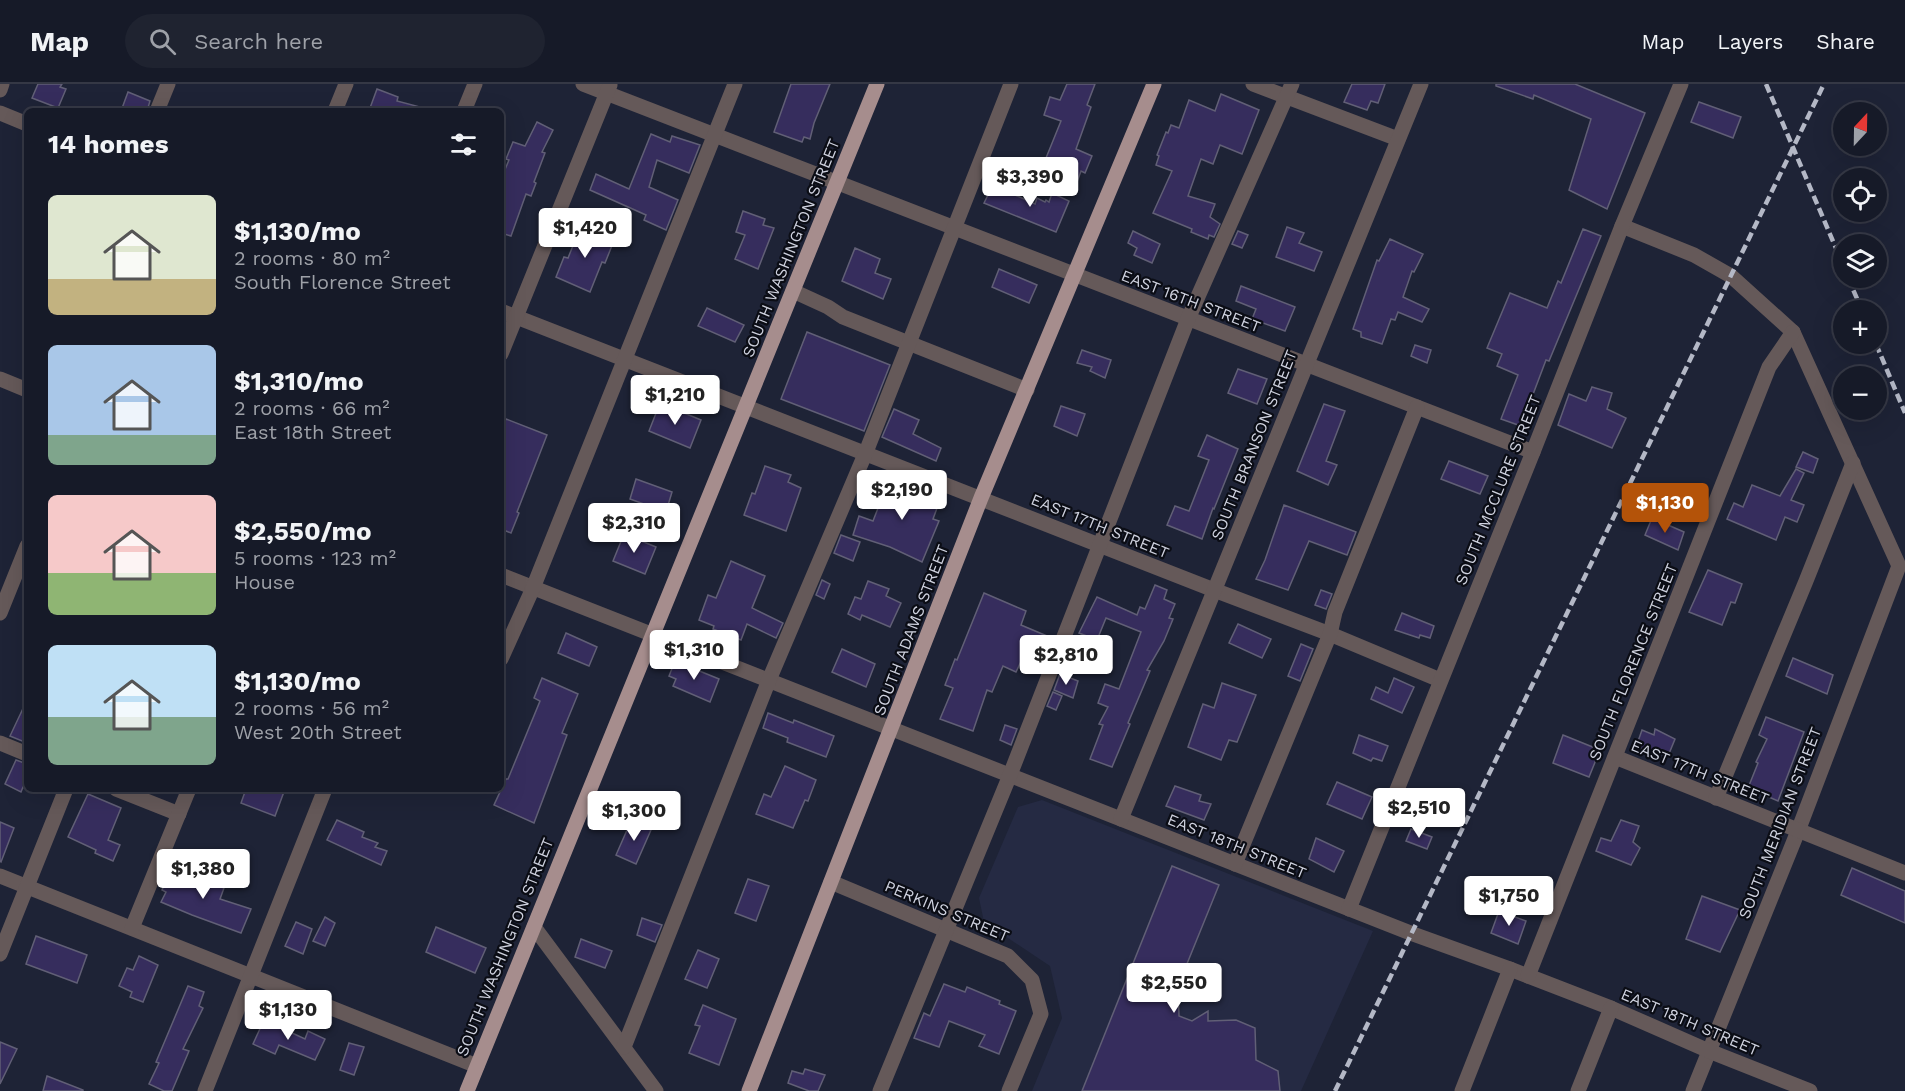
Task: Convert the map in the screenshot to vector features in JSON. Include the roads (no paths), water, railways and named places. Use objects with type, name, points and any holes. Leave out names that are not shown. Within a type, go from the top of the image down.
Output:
[{"type":"main road","name":"SOUTH WASHINGTON STREET","points":[[467,1091],[876,84]]},
{"type":"main road","name":"SOUTH ADAMS STREET","points":[[748,1091],[981,498],[1154,84]]},
{"type":"street","points":[[0,90],[2,84]]},
{"type":"street","points":[[158,108],[168,84]]},
{"type":"street","points":[[336,108],[346,84]]},
{"type":"street","points":[[465,108],[475,84]]},
{"type":"street","name":"EAST 16TH STREET","points":[[583,84],[609,89],[715,135],[836,183],[1533,452]]},
{"type":"street","points":[[504,652],[533,588],[735,84]]},
{"type":"street","points":[[624,1047],[769,680],[866,453],[1011,84]]},
{"type":"street","points":[[1253,84],[1289,91],[1398,139]]},
{"type":"street","name":"SOUTH BRANSON STREET","points":[[1121,819],[1421,84]]},
{"type":"street","name":"SOUTH MCCLURE STREET","points":[[1349,909],[1681,84]]},
{"type":"street","points":[[504,347],[609,89]]},
{"type":"street","points":[[880,1091],[1010,775],[1188,319],[1289,91]]},
{"type":"street","points":[[0,113],[24,123]]},
{"type":"street","points":[[1622,226],[1694,255],[1731,276],[1793,332],[1852,463],[1716,798]]},
{"type":"street","points":[[793,291],[828,307],[843,317],[1027,390]]},
{"type":"street","name":"EAST 17TH STREET","points":[[504,312],[1330,634],[1440,680]]},
{"type":"street","name":"SOUTH FLORENCE STREET","points":[[1528,976],[1769,368],[1793,332]]},
{"type":"street","points":[[0,379],[24,389]]},
{"type":"street","points":[[1235,864],[1330,634],[1335,612],[1417,407]]},
{"type":"street","name":"SOUTH MERIDIAN STREET","points":[[1693,1091],[1798,831],[1899,566],[1852,463]]},
{"type":"street","points":[[0,613],[24,553]]},
{"type":"street","name":"EAST 18TH STREET","points":[[504,576],[1413,934],[1611,1008],[1708,1051],[1810,1091]]},
{"type":"street","points":[[0,743],[24,753]]},
{"type":"street","name":"EAST 17TH STREET","points":[[1615,757],[1905,873]]},
{"type":"street","points":[[0,954],[65,792]]},
{"type":"street","points":[[124,792],[179,814]]},
{"type":"street","points":[[132,928],[188,792]]},
{"type":"street","points":[[205,1091],[324,792]]},
{"type":"street","points":[[0,876],[477,1066]]},
{"type":"street","name":"PERKINS STREET","points":[[831,882],[1008,956],[1032,980],[1041,1014],[1009,1091]]},
{"type":"street","points":[[534,927],[656,1091]]},
{"type":"street","points":[[1462,1091],[1510,969]]},
{"type":"street","points":[[1578,1091],[1611,1008]]},
{"type":"railway","points":[[1766,84],[1833,241]]},
{"type":"railway","points":[[1335,1091],[1824,84]]},
{"type":"railway","points":[[1852,288],[1858,300]]},
{"type":"railway","points":[[1880,354],[1905,413]]}]
